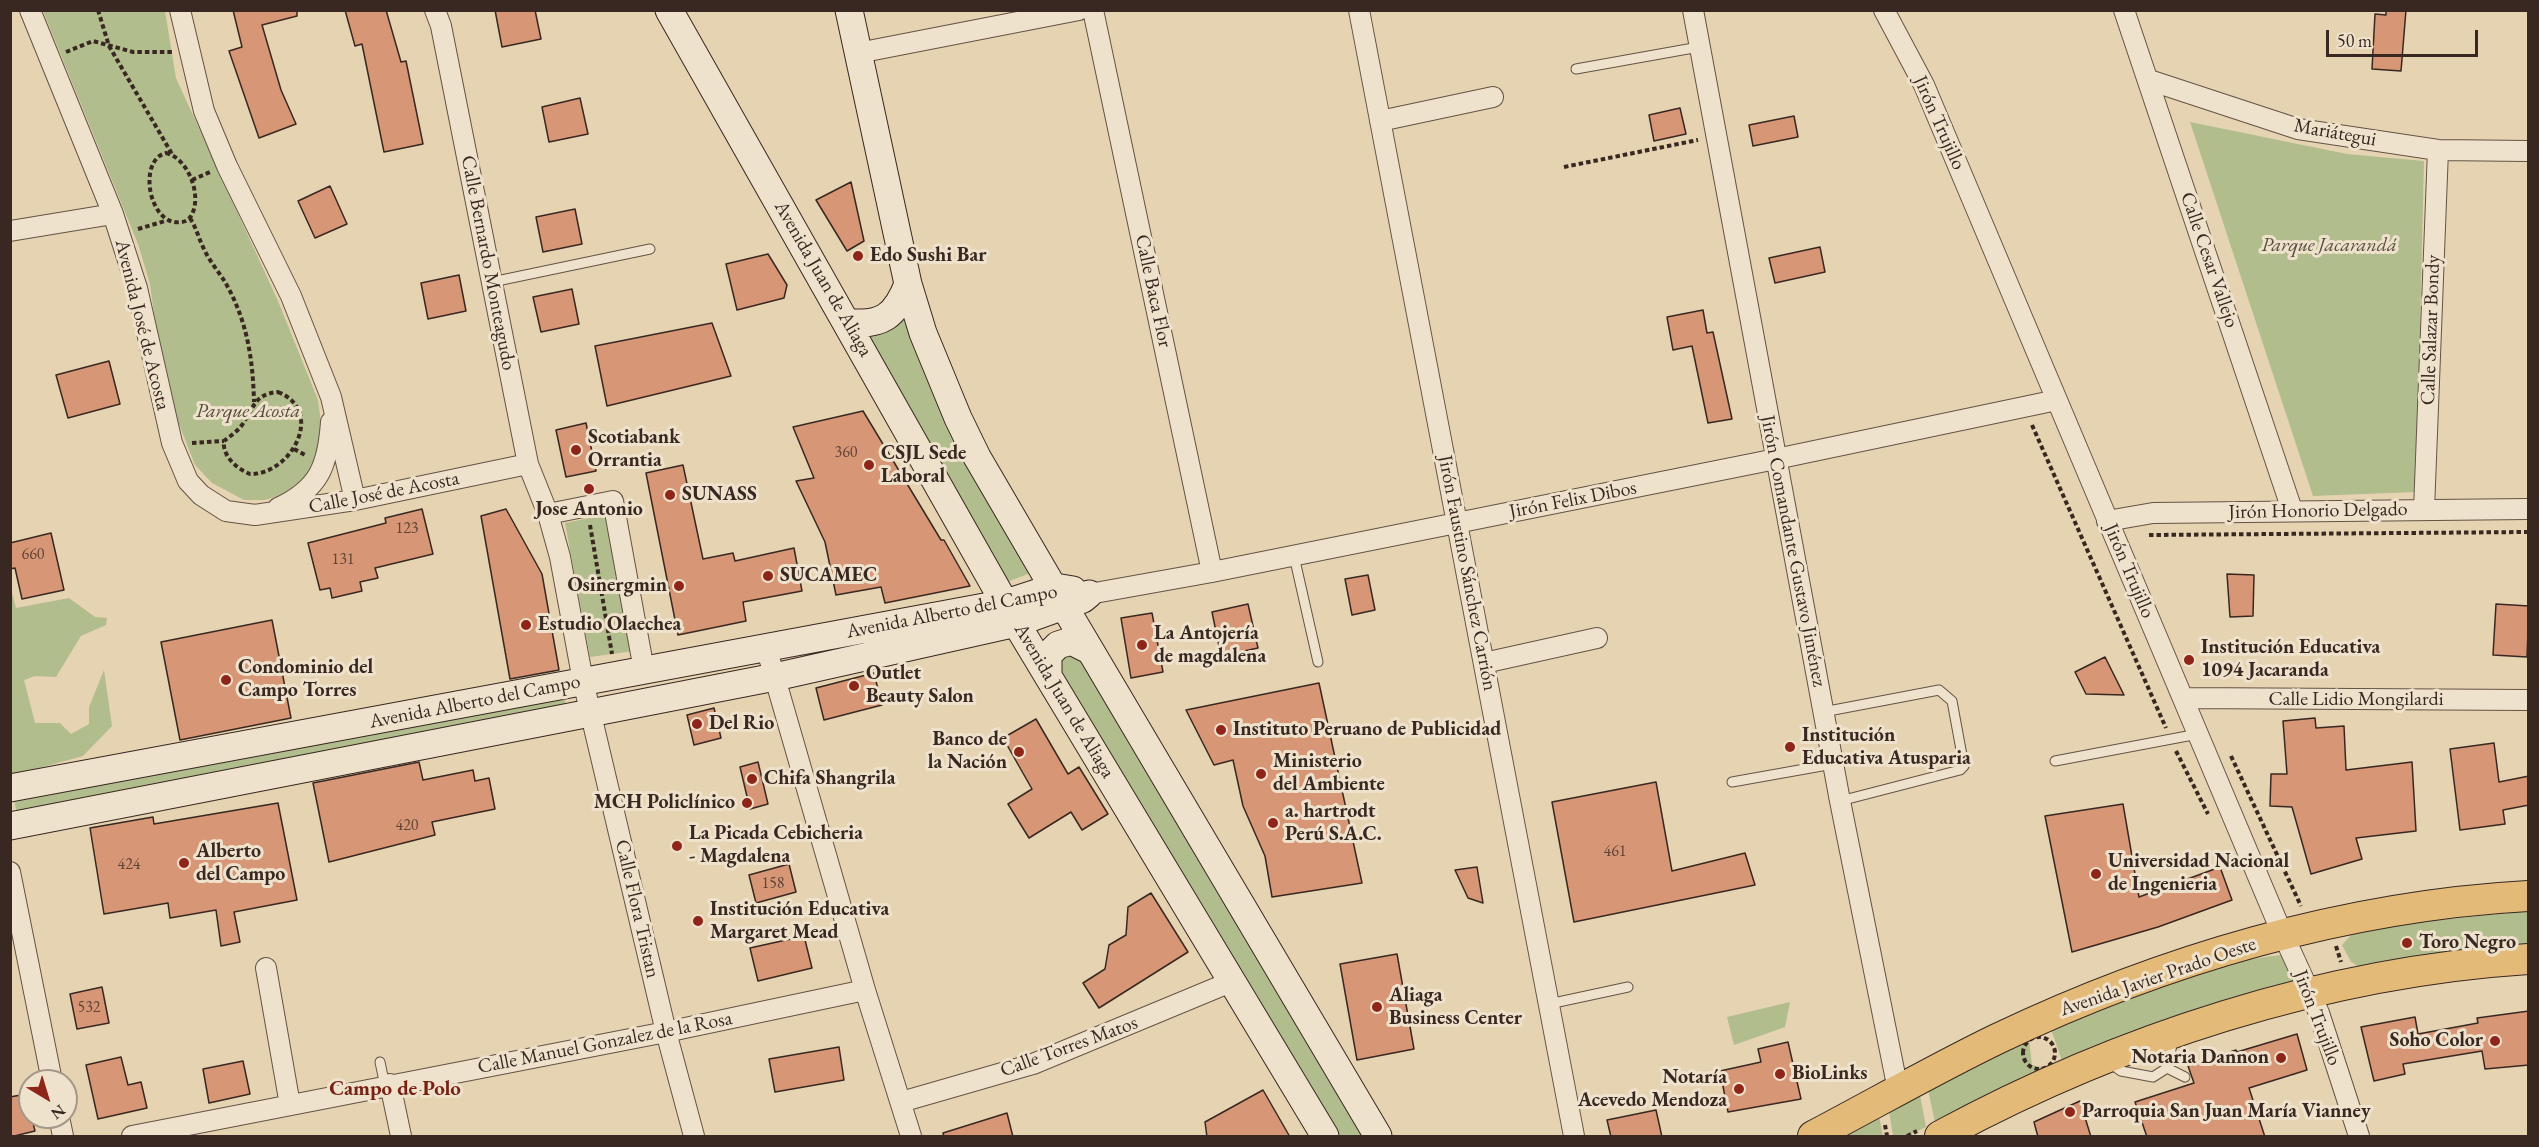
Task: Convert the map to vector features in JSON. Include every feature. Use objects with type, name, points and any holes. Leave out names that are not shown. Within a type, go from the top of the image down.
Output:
[{"type":"main road","name":"Avenida Juan de Aliaga","points":[[669,10],[1011,613],[1325,1137]]},
{"type":"main road","points":[[849,10],[908,284],[940,377],[977,456],[1089,650],[1378,1137]]},
{"type":"main road","points":[[847,322],[862,324],[876,322],[890,315],[900,304],[908,284]]},
{"type":"main road","points":[[869,360],[877,343],[892,332],[923,333]]},
{"type":"main road","name":"Avenida Alberto del Campo","points":[[10,826],[775,677],[1011,613],[1059,597],[1089,594]]},
{"type":"main road","name":"Avenida Alberto del Campo","points":[[10,788],[765,647],[1011,613]]},
{"type":"main road","points":[[1048,675],[1046,662],[1052,649],[1058,645],[1071,641],[1089,650]]},
{"type":"main road","name":"Avenida Javier Prado Oeste","points":[[1813,1137],[1996,1040],[2089,998],[2214,954],[2283,935],[2418,907],[2529,896]]},
{"type":"main road","points":[[1940,1137],[2050,1080],[2174,1034],[2311,993],[2442,969],[2529,959]]},
{"type":"street","name":"Avenida José de Acosta","points":[[30,10],[120,234],[137,288],[172,443],[188,481],[201,495],[226,511],[247,515]]},
{"type":"street","points":[[180,10],[188,52],[204,111],[227,166],[291,296],[331,398],[355,500]]},
{"type":"street","name":"Calle Bernardo Monteagudo","points":[[435,10],[441,26],[528,464],[548,514],[560,557],[583,681]]},
{"type":"street","points":[[858,53],[1079,10]]},
{"type":"street","name":"Calle Baca Flor","points":[[1094,10],[1212,572]]},
{"type":"street","name":"Jirón Faustino Sánchez Carrión","points":[[1359,10],[1574,1137]]},
{"type":"street","name":"Jirón Comandante Gustavo Jiménez","points":[[1693,10],[1823,712],[1898,1090]]},
{"type":"street","name":"Jirón Trujillo","points":[[1884,10],[1923,85],[2283,935],[2311,993],[2359,1137]]},
{"type":"street","name":"Calle Cesar Vallejo","points":[[2124,10],[2292,510]]},
{"type":"street","name":"Mariátegui","points":[[2149,80],[2298,129],[2438,150],[2529,151]]},
{"type":"street","points":[[1380,121],[1493,97]]},
{"type":"street","name":"Calle Salazar Bondy","points":[[2424,510],[2438,150]]},
{"type":"street","points":[[10,231],[113,214]]},
{"type":"street","points":[[247,515],[272,510],[298,497],[318,478],[328,452],[331,398]]},
{"type":"street","name":"Jirón Felix Dibos","points":[[1089,594],[1294,556],[2056,400]]},
{"type":"street","name":"Calle José de Acosta","points":[[247,515],[355,500],[528,464]]},
{"type":"street","points":[[548,514],[613,501],[644,670]]},
{"type":"street","name":"Jirón Honorio Delgado","points":[[2107,520],[2153,513],[2529,509]]},
{"type":"street","points":[[1484,663],[1597,638]]},
{"type":"street","points":[[765,647],[865,990],[911,1137]]},
{"type":"street","name":"Calle Flora Tristan","points":[[583,681],[666,1032],[694,1137]]},
{"type":"street","name":"Calle Lidio Mongilardi","points":[[2182,698],[2529,700]]},
{"type":"street","points":[[10,872],[50,1069]]},
{"type":"street","points":[[266,968],[290,1105]]},
{"type":"street","name":"Calle Torres Matos","points":[[901,1102],[1033,1064],[1233,981]]},
{"type":"street","name":"Calle Manuel Gonzalez de la Rosa","points":[[132,1137],[666,1032],[865,990]]},
{"type":"street","points":[[388,1085],[400,1137]]},
{"type":"lane","points":[[1576,69],[1700,47]]},
{"type":"lane","points":[[492,282],[650,249]]},
{"type":"lane","points":[[1294,556],[1318,662]]},
{"type":"lane","points":[[1823,712],[1939,690],[1952,701],[1964,766],[1960,770],[1953,774],[1840,801]]},
{"type":"lane","points":[[2055,760],[2198,734]]},
{"type":"lane","points":[[1732,783],[1833,764]]},
{"type":"lane","points":[[1549,1004],[1628,987]]},
{"type":"lane","points":[[2104,1059],[2121,1071],[2153,1077],[2167,1068],[2174,1034]]},
{"type":"lane","points":[[380,1062],[388,1085]]},
{"type":"lane","points":[[2167,1068],[2185,1077]]},
{"type":"path","points":[[98,10],[109,46],[173,155],[187,170],[192,180],[195,202],[190,218],[181,222],[166,221],[120,234]]},
{"type":"path","points":[[50,58],[93,41],[133,52],[188,52]]},
{"type":"path","points":[[1564,167],[1716,136]]},
{"type":"path","points":[[166,221],[157,211],[150,176],[157,157],[166,153],[173,155]]},
{"type":"path","points":[[190,218],[200,234],[204,250],[225,283],[245,326],[251,350],[254,402]]},
{"type":"path","points":[[172,443],[224,441],[241,426],[254,402],[262,395],[278,392],[286,396],[299,409],[302,426],[294,449],[287,459],[268,472],[250,474],[230,460],[225,452],[224,441]]},
{"type":"path","points":[[2031,424],[2170,739],[2211,820]]},
{"type":"path","points":[[587,507],[615,675]]},
{"type":"path","points":[[2116,541],[2136,535],[2529,532]]},
{"type":"path","points":[[2346,922],[2347,935],[2336,946],[2341,962],[2354,968],[2360,983]]},
{"type":"path","points":[[2018,1044],[2042,1033]]},
{"type":"path","points":[[2034,1037],[2044,1037],[2052,1043],[2056,1052],[2053,1062],[2045,1068],[2035,1068],[2026,1063],[2023,1053],[2026,1044],[2034,1037]]},
{"type":"green space","name":"Parque Acosta","points":[[43,11],[165,11],[176,78],[278,301],[318,400],[323,437],[313,467],[299,484],[283,495],[264,500],[244,500],[212,483],[195,465],[164,386],[150,284],[138,244]]},
{"type":"green space","name":"Parque Jacarandá","points":[[2190,122],[2347,154],[2424,161],[2416,492],[2313,496]]},
{"type":"green space","points":[[900,304],[1044,568],[996,586],[862,324]]},
{"type":"green space","points":[[609,514],[634,651],[590,657],[565,523]]},
{"type":"green space","points":[[10,585],[16,608],[69,598],[95,617],[107,618],[106,625],[81,636],[56,677],[35,676],[24,680],[35,723],[60,723],[71,734],[89,724],[89,707],[104,670],[112,726],[83,756],[10,776]]},
{"type":"green space","points":[[1075,629],[1369,1136],[1336,1136],[1037,648]]},
{"type":"green space","points":[[562,689],[566,706],[18,818],[12,791]]},
{"type":"green space","points":[[2528,911],[2528,949],[2366,971],[2351,962],[2342,945],[2352,934],[2409,923]]},
{"type":"green space","points":[[2281,955],[2286,960],[2293,980],[2286,991],[2063,1064],[2051,1029],[2193,974],[2251,959]]},
{"type":"green space","points":[[1790,1002],[1785,1027],[1734,1045],[1727,1017]]},
{"type":"green space","points":[[2029,1039],[2032,1065],[2045,1068],[1935,1122],[1928,1090]]},
{"type":"green space","points":[[1920,1095],[1926,1127],[1907,1136],[1893,1136],[1889,1111]]},
{"type":"green space","points":[[1879,1116],[1883,1136],[1841,1136]]},
{"type":"building","points":[[233,10],[297,10],[297,16],[262,25],[281,90],[296,124],[259,138],[229,51],[242,47]]},
{"type":"building","points":[[345,10],[386,10],[401,62],[406,61],[423,144],[384,152],[362,44],[355,46]]},
{"type":"building","points":[[495,10],[535,10],[541,39],[502,47]]},
{"type":"building","points":[[2386,10],[2406,10],[2401,71],[2372,69],[2375,14],[2386,15]]},
{"type":"building","points":[[580,98],[588,134],[549,142],[542,107]]},
{"type":"building","points":[[1680,108],[1686,134],[1654,141],[1649,115]]},
{"type":"building","points":[[1794,116],[1798,137],[1753,146],[1749,125]]},
{"type":"building","points":[[851,182],[864,241],[847,251],[816,200]]},
{"type":"building","points":[[330,186],[347,224],[315,238],[298,201]]},
{"type":"building","points":[[575,209],[582,244],[543,252],[536,217]]},
{"type":"building","points":[[1820,247],[1825,272],[1775,283],[1769,258]]},
{"type":"building","points":[[768,254],[787,285],[784,298],[737,310],[726,264]]},
{"type":"building","points":[[459,275],[466,311],[428,319],[421,283]]},
{"type":"building","points":[[572,289],[579,324],[541,332],[533,297]]},
{"type":"building","points":[[1703,310],[1707,333],[1713,332],[1732,419],[1708,423],[1692,346],[1673,350],[1667,317]]},
{"type":"building","points":[[712,323],[731,376],[607,406],[595,346]]},
{"type":"building","points":[[109,361],[120,404],[68,418],[56,375]]},
{"type":"building","points":[[863,411],[941,540],[944,540],[970,586],[885,603],[881,587],[836,595],[825,542],[796,481],[814,478],[793,427]]},
{"type":"building","name":"Scotiabank Orrantia","points":[[586,423],[596,471],[566,477],[556,430]]},
{"type":"building","points":[[683,465],[703,559],[733,553],[735,561],[794,548],[802,591],[743,602],[746,621],[678,635],[646,473]]},
{"type":"building","points":[[422,509],[433,554],[375,568],[378,578],[360,582],[362,591],[332,598],[330,588],[320,590],[308,543],[386,523],[385,518]]},
{"type":"building","name":"Estudio Olaechea","points":[[506,509],[542,574],[559,670],[510,679],[481,516]]},
{"type":"building","points":[[51,533],[64,590],[22,599],[15,568],[10,569],[10,543]]},
{"type":"building","points":[[2227,574],[2254,575],[2253,616],[2230,617]]},
{"type":"building","points":[[1368,575],[1375,610],[1352,615],[1345,579]]},
{"type":"building","points":[[1248,604],[1258,648],[1221,656],[1212,612]]},
{"type":"building","points":[[2496,604],[2529,606],[2527,657],[2493,655]]},
{"type":"building","name":"La Antojería de magdalena","points":[[1152,613],[1163,672],[1131,678],[1121,618]]},
{"type":"building","name":"Condominio del Campo Torres","points":[[272,620],[291,718],[180,740],[161,642]]},
{"type":"building","points":[[2105,657],[2124,695],[2086,694],[2075,672]]},
{"type":"building","points":[[874,673],[882,705],[824,720],[816,688]]},
{"type":"building","points":[[1319,683],[1362,883],[1272,897],[1265,856],[1243,806],[1233,760],[1214,765],[1186,710]]},
{"type":"building","points":[[714,708],[721,738],[694,745],[687,715]]},
{"type":"building","points":[[2315,718],[2316,728],[2344,726],[2346,770],[2412,762],[2416,831],[2356,838],[2362,859],[2311,874],[2292,807],[2270,806],[2271,774],[2287,774],[2283,721]]},
{"type":"building","points":[[1036,719],[1068,774],[1079,767],[1108,814],[1082,830],[1071,812],[1029,838],[1008,804],[1032,789],[1003,738]]},
{"type":"building","points":[[2494,743],[2499,782],[2529,776],[2529,805],[2503,810],[2505,824],[2460,830],[2450,749]]},
{"type":"building","points":[[419,762],[423,780],[473,770],[475,781],[489,778],[495,809],[432,822],[435,835],[329,862],[313,783]]},
{"type":"building","name":"Chifa Shangrila","points":[[758,762],[768,804],[750,809],[740,767]]},
{"type":"building","points":[[1656,782],[1672,871],[1745,853],[1755,885],[1574,922],[1552,802]]},
{"type":"building","points":[[278,803],[297,900],[234,912],[240,942],[221,946],[216,910],[170,918],[168,903],[104,914],[90,828],[153,817],[154,824]]},
{"type":"building","name":"Universidad Nacional de Ingenieria","points":[[2123,804],[2139,897],[2220,867],[2232,900],[2158,927],[2072,952],[2045,816]]},
{"type":"building","points":[[789,864],[796,892],[756,903],[749,875]]},
{"type":"building","points":[[1477,867],[1483,903],[1468,898],[1455,870]]},
{"type":"building","points":[[1151,893],[1188,952],[1099,1008],[1083,983],[1105,969],[1109,945],[1126,935],[1128,907]]},
{"type":"building","points":[[804,936],[812,968],[758,981],[750,948]]},
{"type":"building","name":"Aliaga Business Center","points":[[1397,954],[1414,1049],[1357,1060],[1340,964]]},
{"type":"building","points":[[102,987],[109,1023],[77,1029],[70,994]]},
{"type":"building","points":[[2529,1011],[2529,1065],[2485,1069],[2482,1051],[2403,1064],[2405,1074],[2374,1081],[2361,1027],[2415,1017],[2418,1034],[2478,1023],[2477,1018]]},
{"type":"building","points":[[2297,1034],[2307,1070],[2249,1088],[2265,1137],[2147,1137],[2135,1102],[2194,1083],[2188,1066],[2236,1050],[2237,1052]]},
{"type":"building","points":[[1788,1042],[1801,1099],[1728,1112],[1720,1071],[1761,1062],[1758,1049]]},
{"type":"building","points":[[839,1047],[844,1080],[775,1092],[769,1059]]},
{"type":"building","points":[[121,1057],[128,1085],[141,1082],[147,1108],[98,1119],[86,1065]]},
{"type":"building","points":[[243,1061],[250,1094],[209,1103],[203,1069]]},
{"type":"building","points":[[1263,1090],[1290,1137],[1207,1137],[1205,1122]]},
{"type":"building","points":[[18,1096],[18,1129],[35,1129],[35,1131],[10,1137],[10,1097]]},
{"type":"building","name":"Parroquia San Juan María Vianney","points":[[2080,1101],[2091,1137],[2038,1137],[2034,1122]]},
{"type":"building","points":[[1656,1110],[1662,1137],[1611,1137],[1607,1120]]},
{"type":"building","points":[[1007,1113],[1013,1137],[944,1137],[943,1133]]},
{"type":"place","name":"Edo Sushi Bar","points":[[858,256]]},
{"type":"place","name":"Scotiabank Orrantia","points":[[576,450]]},
{"type":"place","name":"CSJL Sede Laboral","points":[[869,465]]},
{"type":"place","name":"Jose Antonio","points":[[589,489]]},
{"type":"place","name":"SUNASS","points":[[670,495]]},
{"type":"place","name":"SUCAMEC","points":[[768,576]]},
{"type":"place","name":"Osinergmin","points":[[679,586]]},
{"type":"place","name":"Estudio Olaechea","points":[[526,625]]},
{"type":"place","name":"La Antojería de magdalena","points":[[1142,645]]},
{"type":"place","name":"Institución Educativa 1094 Jacaranda","points":[[2189,660]]},
{"type":"place","name":"Condominio del Campo Torres","points":[[226,680]]},
{"type":"place","name":"Outlet Beauty Salon","points":[[854,686]]},
{"type":"place","name":"Del Rio","points":[[697,724]]},
{"type":"place","name":"Instituto Peruano de Publicidad","points":[[1221,730]]},
{"type":"place","name":"Institución Educativa Atusparia","points":[[1790,747]]},
{"type":"place","name":"Banco de la Nación","points":[[1019,752]]},
{"type":"place","name":"Ministerio del Ambiente","points":[[1261,774]]},
{"type":"place","name":"Chifa Shangrila","points":[[752,779]]},
{"type":"place","name":"MCH Policlínico","points":[[747,803]]},
{"type":"place","name":"a. hartrodt Perú S.A.C.","points":[[1273,823]]},
{"type":"place","name":"La Picada Cebicheria - Magdalena","points":[[677,846]]},
{"type":"place","name":"Alberto del Campo","points":[[184,863]]},
{"type":"place","name":"Universidad Nacional de Ingenieria","points":[[2096,874]]},
{"type":"place","name":"Institución Educativa Margaret Mead","points":[[698,921]]},
{"type":"place","name":"Toro Negro","points":[[2407,943]]},
{"type":"place","name":"Aliaga Business Center","points":[[1377,1007]]},
{"type":"place","name":"Soho Color","points":[[2495,1041]]},
{"type":"place","name":"Notaria Dannon","points":[[2281,1058]]},
{"type":"place","name":"BioLinks","points":[[1780,1074]]},
{"type":"place","name":"Notaría Acevedo Mendoza","points":[[1739,1089]]},
{"type":"place","name":"Parroquia San Juan María Vianney","points":[[2070,1112]]},
{"type":"district","name":"Campo de Polo","points":[[395,1089]]}]
